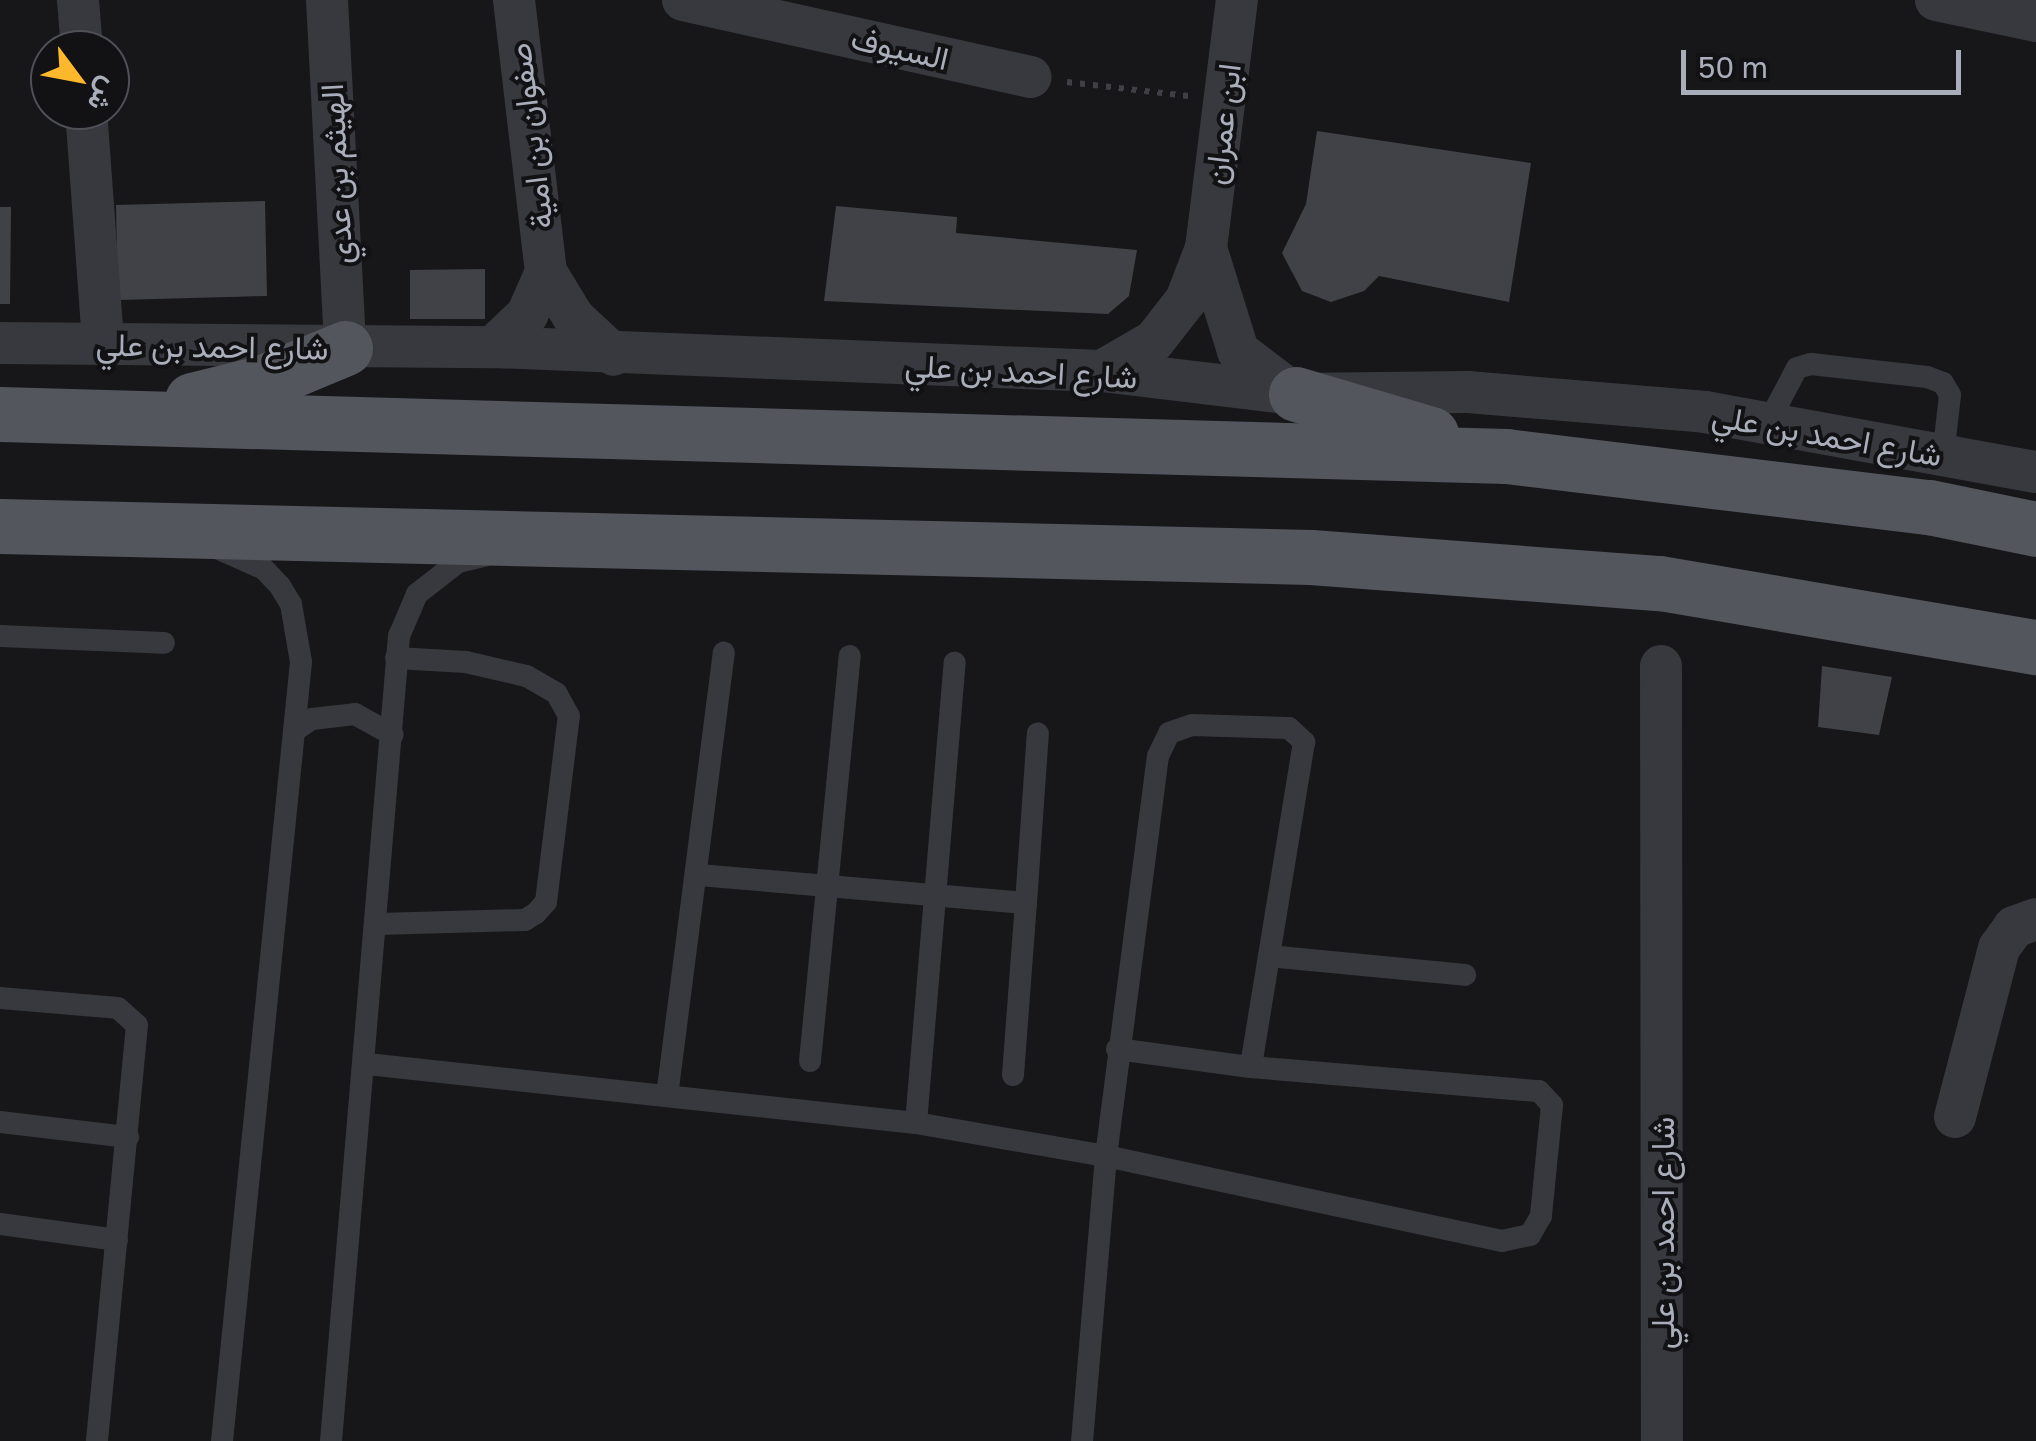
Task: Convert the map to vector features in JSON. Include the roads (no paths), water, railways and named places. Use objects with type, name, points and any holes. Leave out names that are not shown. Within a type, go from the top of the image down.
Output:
[{"type":"main road","points":[[123,418],[261,383],[345,348]]},
{"type":"main road","points":[[1296,394],[1506,456]]},
{"type":"main road","name":"شارع احمد بن علي","points":[[0,414],[1506,456],[1929,507],[2036,529]]},
{"type":"main road","points":[[0,526],[538,542],[1311,557],[1679,586],[2036,647]]},
{"type":"street","points":[[78,0],[80,30]]},
{"type":"street","name":"الهيثم بن عدي","points":[[327,0],[345,348]]},
{"type":"street","name":"صفوان بن امية","points":[[514,0],[546,272],[574,318],[614,355]]},
{"type":"street","name":"ابن عمران","points":[[1102,371],[1154,341],[1186,300],[1206,248],[1237,0]]},
{"type":"street","points":[[1936,0],[2026,13]]},
{"type":"street","name":"السيوف","points":[[702,2],[1030,77]]},
{"type":"street","points":[[87,130],[103,344]]},
{"type":"street","name":"ابن عمران","points":[[1206,248],[1238,350],[1296,394]]},
{"type":"street","name":"صفوان بن امية","points":[[493,347],[528,315],[546,272]]},
{"type":"street","name":"شارع احمد بن علي","points":[[0,342],[493,347],[614,355],[1102,371],[1296,394],[1468,392],[1705,412],[2036,472]]},
{"type":"street","name":"شارع احمد بن علي","points":[[1660,666],[1662,1441]]},
{"type":"street","points":[[1954,1118],[1999,948],[2014,927],[2036,919]]},
{"type":"lane","points":[[1768,424],[1796,368],[1927,377],[1943,383],[1950,395],[1943,456]]},
{"type":"lane","points":[[153,530],[237,554],[280,586],[292,604],[301,662],[222,1441]]},
{"type":"lane","points":[[331,1441],[379,924],[396,658],[405,616],[437,576],[458,562],[538,542]]},
{"type":"lane","points":[[0,636],[164,643]]},
{"type":"lane","points":[[668,1096],[699,875],[724,652]]},
{"type":"lane","points":[[810,1062],[850,656]]},
{"type":"lane","points":[[379,924],[525,920],[536,913],[546,902],[570,716],[556,693],[526,676],[466,662],[396,658]]},
{"type":"lane","points":[[916,1123],[955,664]]},
{"type":"lane","points":[[294,731],[334,713],[376,722],[393,735]]},
{"type":"lane","points":[[1082,1441],[1116,1048],[1158,756],[1168,733],[1192,725],[1289,728],[1304,742],[1251,1067]]},
{"type":"lane","points":[[1013,1075],[1038,732]]},
{"type":"lane","points":[[699,875],[1026,904]]},
{"type":"lane","points":[[1269,956],[1464,975]]},
{"type":"lane","points":[[0,998],[118,1008],[133,1017],[138,1034],[97,1441]]},
{"type":"lane","points":[[367,1064],[916,1123],[1106,1156],[1502,1241],[1530,1236],[1542,1216],[1552,1106],[1540,1091],[1251,1067],[1116,1048]]},
{"type":"lane","points":[[0,1122],[128,1137]]},
{"type":"lane","points":[[0,1224],[117,1240]]}]
